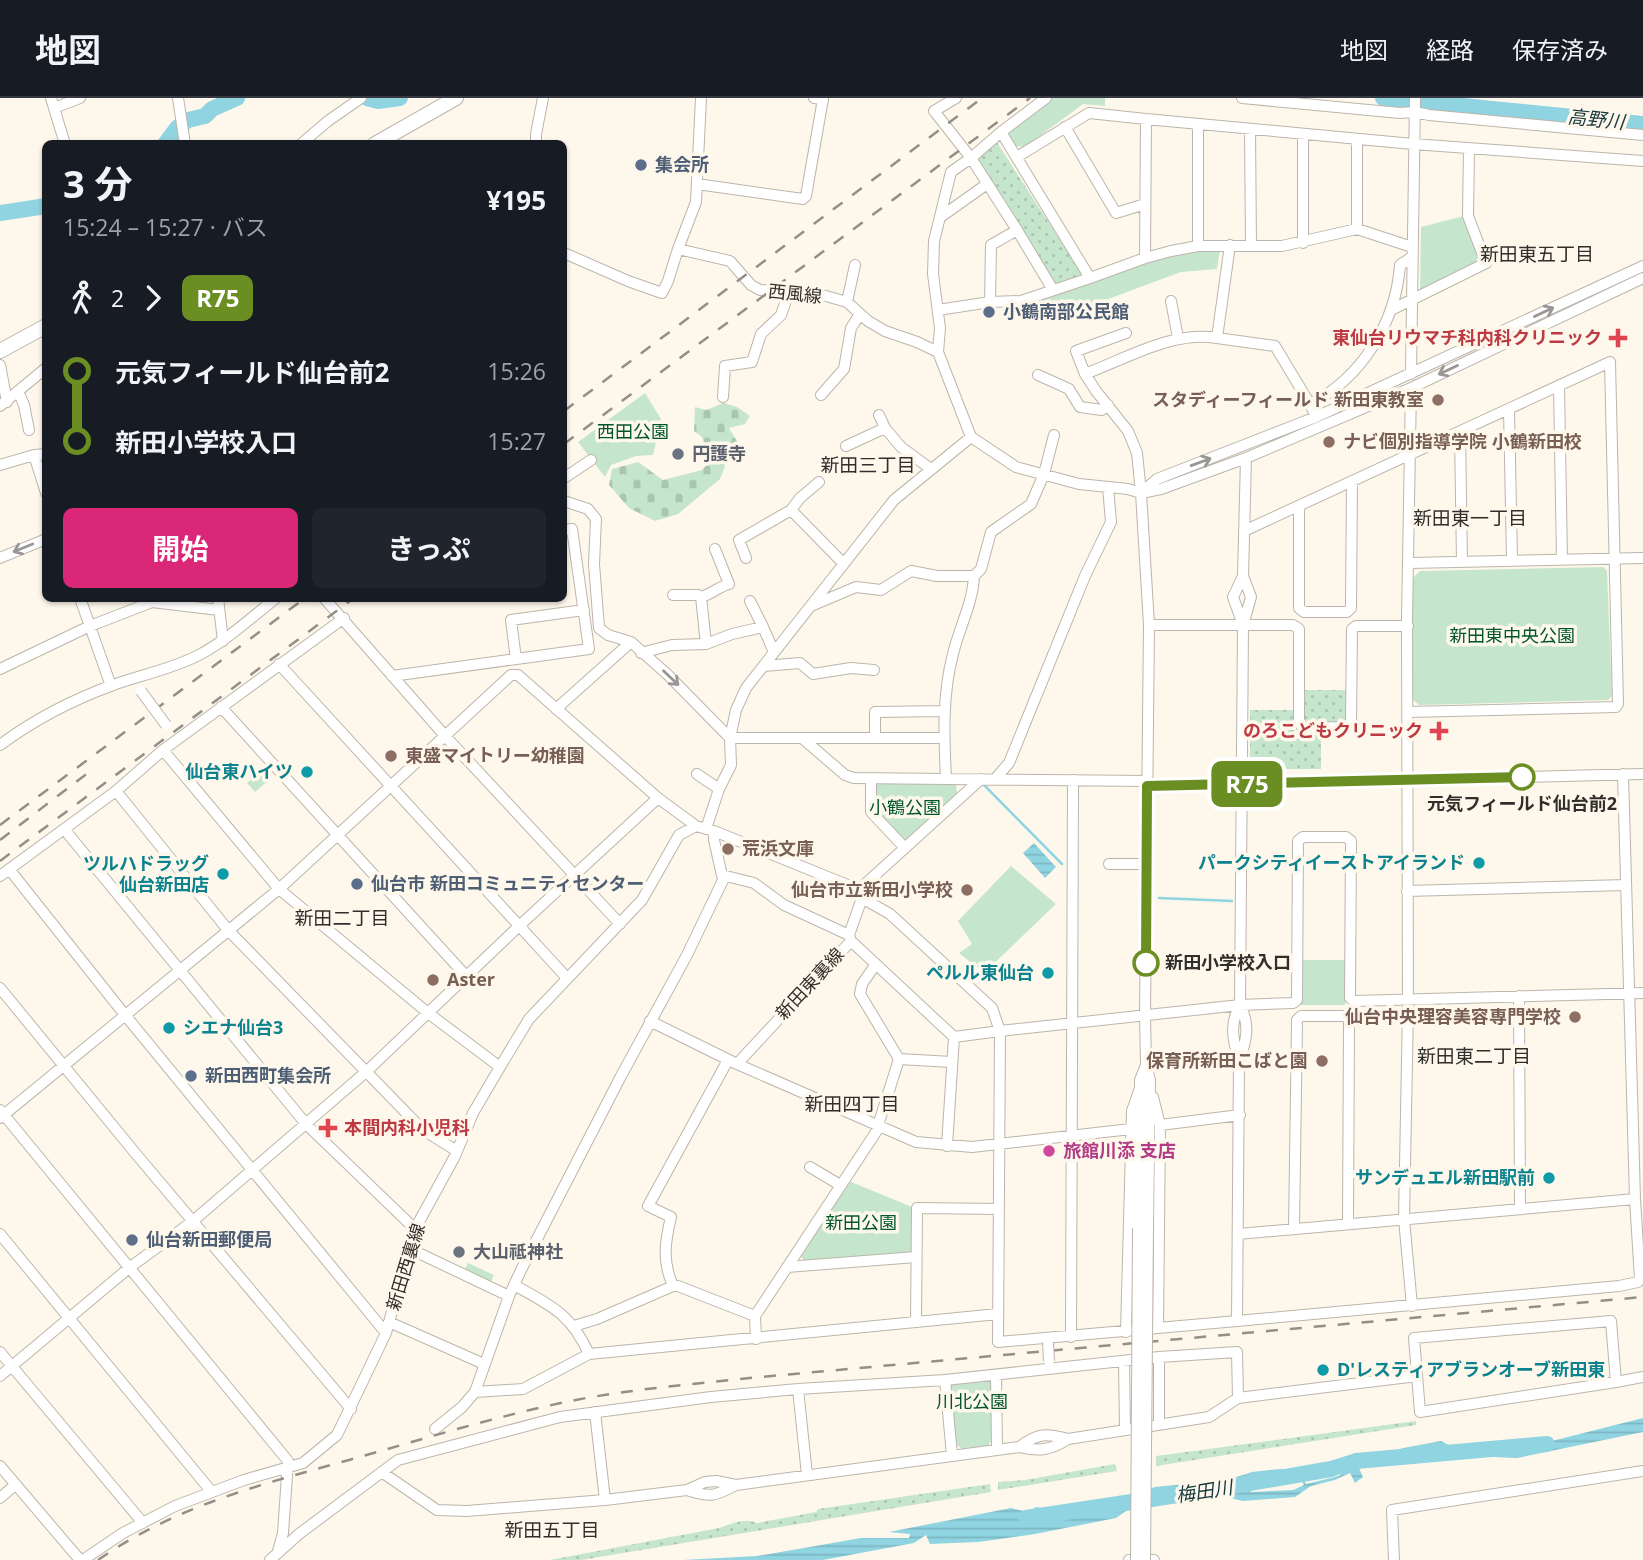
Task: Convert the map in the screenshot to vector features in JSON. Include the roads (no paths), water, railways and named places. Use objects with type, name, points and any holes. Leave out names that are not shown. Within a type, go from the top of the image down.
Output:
[{"type":"main road","points":[[382,140],[456,98]]},
{"type":"main road","points":[[0,351],[42,328]]},
{"type":"street","points":[[64,140],[53,103],[79,98]]},
{"type":"street","points":[[178,98],[184,140]]},
{"type":"street","points":[[306,140],[361,98]]},
{"type":"street","points":[[536,140],[544,98]]},
{"type":"street","points":[[567,254],[662,293],[684,228],[693,210],[697,184],[701,98]]},
{"type":"street","points":[[697,184],[803,200],[806,196],[823,99],[814,98]]},
{"type":"street","points":[[956,98],[934,111],[971,158],[1053,290]]},
{"type":"street","points":[[1046,98],[951,172],[934,242],[933,274],[940,328],[938,352],[971,436],[1016,467],[1079,484],[1141,493],[1161,489],[1246,458],[1411,388],[1643,278]]},
{"type":"street","points":[[1242,98],[1400,113],[1415,106]]},
{"type":"street","points":[[1415,106],[1429,116],[1643,135]]},
{"type":"street","points":[[1411,374],[1415,106]]},
{"type":"street","points":[[1017,157],[1089,113],[1413,144],[1643,162]]},
{"type":"street","points":[[1145,258],[1146,119]]},
{"type":"street","points":[[1198,124],[1198,246]]},
{"type":"street","points":[[1065,127],[1116,213],[1145,204]]},
{"type":"street","points":[[1250,129],[1251,246]]},
{"type":"street","points":[[1001,132],[1090,278]]},
{"type":"street","points":[[1303,134],[1303,243]]},
{"type":"street","points":[[1357,139],[1357,229]]},
{"type":"street","points":[[1391,310],[1486,263],[1468,216],[1469,148]]},
{"type":"street","points":[[942,216],[987,184]]},
{"type":"street","points":[[938,310],[990,302],[1021,301],[1145,258],[1198,246],[1282,246],[1357,229],[1412,252]]},
{"type":"street","points":[[990,302],[991,245],[1017,230]]},
{"type":"street","points":[[1217,338],[1230,245]]},
{"type":"street","name":"西風線","points":[[678,249],[730,261],[751,285],[760,290],[819,295],[847,302],[885,331],[938,352]]},
{"type":"street","points":[[1310,404],[1328,396],[1354,373],[1379,336],[1391,310],[1399,281],[1400,265],[1412,252]]},
{"type":"street","points":[[847,302],[855,265]]},
{"type":"street","points":[[1141,493],[1157,479],[1316,417],[1643,266]]},
{"type":"street","points":[[723,397],[725,366],[752,362],[761,334],[781,315],[789,292]]},
{"type":"street","points":[[1171,301],[1178,338]]},
{"type":"street","points":[[821,395],[844,369],[851,328],[860,314]]},
{"type":"street","points":[[1126,333],[1076,351],[1085,374],[1128,431],[1137,453],[1141,493],[1149,625],[1146,1065],[1140,1080],[1158,1110],[1160,1125],[1158,1328]]},
{"type":"street","points":[[1085,374],[1178,338],[1203,335],[1275,346],[1294,374],[1316,417]]},
{"type":"street","points":[[1244,531],[1610,362],[1618,704],[1616,707],[1408,712]]},
{"type":"street","points":[[0,365],[4,404]]},
{"type":"street","points":[[4,404],[42,371]]},
{"type":"street","points":[[1038,375],[1069,389],[1080,407],[1102,410],[1108,405]]},
{"type":"street","points":[[1559,386],[1562,559]]},
{"type":"street","points":[[1411,388],[1404,1219],[1412,1306]]},
{"type":"street","points":[[18,391],[29,430]]},
{"type":"street","points":[[1509,409],[1512,561]]},
{"type":"street","points":[[879,415],[885,428],[901,447],[931,469]]},
{"type":"street","points":[[846,446],[885,428]]},
{"type":"street","points":[[1460,432],[1462,562]]},
{"type":"street","points":[[946,779],[944,711],[952,657],[973,588],[974,576],[981,569],[991,532],[1031,504],[1044,474],[1054,435]]},
{"type":"street","points":[[705,829],[731,765],[730,738],[736,710],[746,688],[894,500],[971,436]]},
{"type":"street","points":[[0,465],[40,455]]},
{"type":"street","points":[[1237,1321],[1240,1115],[1239,1060],[1233,1042],[1233,1017],[1240,1005],[1243,625],[1251,597],[1244,576],[1246,458]]},
{"type":"street","points":[[567,476],[591,460]]},
{"type":"street","points":[[1299,506],[1299,608],[1304,612],[1346,612],[1351,608],[1352,481]]},
{"type":"street","points":[[746,558],[739,540],[791,510],[800,498],[819,482]]},
{"type":"street","points":[[995,779],[1009,763],[1085,576],[1111,522],[1108,487]]},
{"type":"street","points":[[567,502],[588,509],[596,519],[594,564],[599,628],[631,642],[730,738],[944,738]]},
{"type":"street","points":[[791,510],[843,563]]},
{"type":"street","points":[[392,676],[589,649],[572,529],[567,530]]},
{"type":"street","points":[[0,558],[42,541]]},
{"type":"street","points":[[673,595],[698,594],[701,597],[729,584],[715,550]]},
{"type":"street","points":[[1409,563],[1643,558]]},
{"type":"street","points":[[810,606],[856,587],[881,590],[911,571],[937,576],[974,576]]},
{"type":"street","points":[[1243,625],[1233,597],[1244,576]]},
{"type":"street","points":[[701,597],[706,644]]},
{"type":"street","points":[[750,601],[774,652]]},
{"type":"street","points":[[81,602],[111,686]]},
{"type":"street","points":[[0,669],[90,625],[152,602],[218,604],[223,641]]},
{"type":"street","points":[[0,745],[48,713],[111,686],[197,656],[223,641],[271,602]]},
{"type":"street","points":[[330,602],[446,737],[620,924]]},
{"type":"street","points":[[516,659],[511,620],[584,610]]},
{"type":"street","points":[[344,618],[163,750],[116,791],[5,872],[388,1327],[484,1364]]},
{"type":"street","points":[[1149,625],[1293,625],[1298,629],[1299,723],[1303,728],[1346,727],[1351,722],[1352,629],[1356,626],[1408,626]]},
{"type":"street","points":[[641,653],[672,645],[706,644],[732,634],[763,627]]},
{"type":"street","points":[[556,709],[631,642]]},
{"type":"street","points":[[764,666],[800,663],[813,674],[850,668],[874,670]]},
{"type":"street","points":[[279,664],[567,978]]},
{"type":"street","points":[[274,1556],[283,1533],[288,1461],[1,1115],[279,889],[511,676],[518,675],[658,798],[705,829],[861,894],[890,914],[992,1008],[1000,1031],[998,1342],[1412,1306],[1638,1282],[1623,774]]},
{"type":"street","points":[[141,691],[166,725]]},
{"type":"street","points":[[221,707],[467,977]]},
{"type":"street","points":[[875,738],[875,712],[944,711]]},
{"type":"street","points":[[802,738],[845,775],[854,778],[1242,784],[1643,774]]},
{"type":"street","points":[[163,750],[279,889],[428,1013],[500,1067]]},
{"type":"street","points":[[697,774],[719,789]]},
{"type":"street","points":[[871,778],[871,812],[905,848]]},
{"type":"street","name":"新田東裏線","points":[[673,1286],[666,1270],[665,1259],[671,1217],[648,1206],[732,1062],[850,938],[861,894],[905,848],[981,779]]},
{"type":"street","points":[[1071,1337],[1073,780]]},
{"type":"street","points":[[116,791],[229,930],[423,1130],[457,1151]]},
{"type":"street","points":[[0,1376],[129,1268],[193,1221],[367,1071],[658,798]]},
{"type":"street","points":[[64,829],[306,1124],[415,1229]]},
{"type":"street","points":[[435,1429],[462,1407],[475,1392],[511,1290],[687,955],[723,880],[714,840],[705,829]]},
{"type":"street","name":"新田西裏線","points":[[81,1560],[175,1506],[211,1491],[303,1463],[337,1435],[388,1327],[415,1229],[457,1151],[473,1113],[529,1019],[642,900],[679,835],[705,829]]},
{"type":"street","points":[[954,1037],[1240,1005],[1293,1003],[1297,1000],[1298,841],[1303,837],[1346,836],[1351,841],[1350,998],[1354,1001],[1643,993]]},
{"type":"street","points":[[1109,864],[1146,864]]},
{"type":"street","points":[[722,875],[754,883],[784,905],[850,938],[954,1037]]},
{"type":"street","points":[[1407,891],[1626,885]]},
{"type":"street","points":[[756,1339],[755,1315],[879,1125],[899,1059],[860,994],[862,984],[876,964]]},
{"type":"street","points":[[0,988],[351,1409]]},
{"type":"street","points":[[1519,996],[1520,1209]]},
{"type":"street","points":[[1294,1229],[1297,1020],[1301,1016],[1345,1016],[1349,1020],[1348,1223]]},
{"type":"street","points":[[650,1021],[732,1062],[916,1142],[947,1146],[999,1145],[1131,1129]]},
{"type":"street","points":[[947,1146],[954,1037]]},
{"type":"street","points":[[899,1059],[952,1062]]},
{"type":"street","points":[[1126,1332],[1132,1111],[1145,1088]]},
{"type":"street","points":[[1136,1560],[1145,1088]]},
{"type":"street","points":[[1160,1125],[1240,1115]]},
{"type":"street","points":[[810,1167],[841,1185]]},
{"type":"street","points":[[1238,1234],[1635,1199]]},
{"type":"street","points":[[916,1322],[918,1208],[999,1209]]},
{"type":"street","points":[[1143,1228],[1145,1560]]},
{"type":"street","points":[[0,1234],[211,1491]]},
{"type":"street","points":[[408,1248],[550,1305],[574,1326],[589,1354]]},
{"type":"street","points":[[787,1268],[916,1257]]},
{"type":"street","points":[[574,1326],[597,1319],[673,1286],[755,1315]]},
{"type":"street","points":[[475,1392],[523,1388],[589,1354],[998,1314]]},
{"type":"street","points":[[1616,1382],[1611,1321],[1414,1338],[1420,1412],[1616,1382],[1643,1377]]},
{"type":"street","points":[[1048,1342],[1049,1361]]},
{"type":"street","points":[[0,1352],[143,1523]]},
{"type":"street","points":[[274,1556],[398,1460],[560,1417],[711,1397],[946,1380],[1159,1357],[1237,1352],[1238,1398]]},
{"type":"street","points":[[1159,1357],[1159,1425]]},
{"type":"street","points":[[1124,1361],[1125,1430]]},
{"type":"street","points":[[996,1375],[997,1450]]},
{"type":"street","points":[[383,1473],[437,1510],[467,1511],[687,1490],[707,1497],[736,1485],[807,1475],[1019,1447],[1035,1451],[1052,1449],[1068,1439],[1209,1417],[1238,1398],[1418,1376]]},
{"type":"street","points":[[946,1380],[952,1455]]},
{"type":"street","points":[[798,1389],[807,1475]]},
{"type":"street","points":[[595,1412],[604,1500]]},
{"type":"street","points":[[0,1466],[81,1560]]},
{"type":"street","points":[[1394,1560],[1392,1510],[1643,1471]]},
{"type":"street","points":[[0,1498],[15,1485]]},
{"type":"street","points":[[1129,1560],[1154,1560]]},
{"type":"water","points":[[1034,843],[1056,867],[1045,878],[1023,853]]},
{"type":"water","points":[[1643,1418],[1643,1432],[1517,1458],[1446,1455],[1421,1451],[1392,1458],[1382,1465],[1359,1468],[1363,1477],[1355,1483],[1350,1473],[1311,1486],[1295,1497],[1243,1501],[1216,1495],[1153,1492],[1116,1518],[1035,1534],[978,1542],[930,1544],[926,1535],[914,1543],[823,1560],[683,1560],[757,1556],[861,1538],[909,1538],[910,1534],[889,1532],[1011,1508],[1028,1512],[1036,1507],[1046,1509],[1043,1514],[1079,1513],[1155,1487],[1227,1480],[1252,1472],[1280,1469],[1299,1471],[1306,1484],[1339,1476],[1349,1467],[1403,1448],[1441,1441],[1465,1453],[1524,1448]],"holes":[[[1271,1474],[1298,1474],[1304,1485],[1293,1490],[1251,1492],[1246,1485]]]},
{"type":"waterway","name":"高野川","points":[[168,140],[177,128],[188,120],[205,116],[212,109],[237,98]]},
{"type":"waterway","name":"高野川","points":[[367,98],[378,101],[400,98]]},
{"type":"waterway","name":"高野川","points":[[1383,98],[1643,124]]},
{"type":"waterway","name":"高野川","points":[[0,213],[42,207]]},
{"type":"waterway","points":[[984,785],[1062,864]]},
{"type":"waterway","points":[[1159,898],[1232,901]]},
{"type":"waterway","name":"梅田川","points":[[1227,1487],[1331,1469],[1356,1461],[1547,1444]]},
{"type":"waterway","name":"梅田川","points":[[1026,1518],[1204,1491]]},
{"type":"railway","points":[[567,409],[982,98]]},
{"type":"railway","points":[[567,442],[1030,98]]},
{"type":"railway","points":[[0,825],[300,602]]},
{"type":"railway","points":[[0,861],[349,602]]},
{"type":"railway","points":[[0,840],[93,769]]},
{"type":"railway","points":[[98,1560],[157,1525],[251,1488],[467,1426],[586,1398],[760,1377],[1643,1297]]},
{"type":"place","name":"集会所","points":[[641,165]]},
{"type":"place","name":"小鶴南部公民館","points":[[989,312]]},
{"type":"place","name":"東仙台リウマチ科内科クリニック","points":[[1618,338]]},
{"type":"place","name":"スタディーフィールド 新田東教室","points":[[1438,400]]},
{"type":"place","name":"ナビ個別指導学院 小鶴新田校","points":[[1329,442]]},
{"type":"place","name":"円護寺","points":[[678,454]]},
{"type":"place","name":"のろこどもクリニック","points":[[1439,731]]},
{"type":"place","name":"東盛マイトリー幼稚園","points":[[391,756]]},
{"type":"place","name":"仙台東ハイツ","points":[[307,772]]},
{"type":"place","name":"元気フィールド仙台前2","points":[[1522,777]]},
{"type":"place","name":"荒浜文庫","points":[[728,849]]},
{"type":"place","name":"パークシティイーストアイランド","points":[[1479,863]]},
{"type":"place","name":"ツルハドラッグ 仙台新田店","points":[[223,874]]},
{"type":"place","name":"仙台市 新田コミュニティセンター","points":[[357,884]]},
{"type":"place","name":"仙台市立新田小学校","points":[[967,890]]},
{"type":"place","name":"新田小学校入口","points":[[1146,963]]},
{"type":"place","name":"ペルル東仙台","points":[[1048,973]]},
{"type":"place","name":"Aster","points":[[433,980]]},
{"type":"place","name":"仙台中央理容美容専門学校","points":[[1575,1017]]},
{"type":"place","name":"シエナ仙台3","points":[[169,1028]]},
{"type":"place","name":"保育所新田こばと園","points":[[1322,1061]]},
{"type":"place","name":"新田西町集会所","points":[[191,1076]]},
{"type":"place","name":"本間内科小児科","points":[[328,1128]]},
{"type":"place","name":"旅館川添 支店","points":[[1049,1151]]},
{"type":"place","name":"サンデュエル新田駅前","points":[[1549,1178]]},
{"type":"place","name":"仙台新田郵便局","points":[[132,1240]]},
{"type":"place","name":"大山祗神社","points":[[459,1252]]},
{"type":"place","name":"D'レスティアブランオーブ新田東","points":[[1323,1370]]},
{"type":"district","name":"新田東五丁目","points":[[1537,254]]},
{"type":"district","name":"新田三丁目","points":[[868,465]]},
{"type":"district","name":"新田東一丁目","points":[[1470,518]]},
{"type":"district","name":"新田二丁目","points":[[342,918]]},
{"type":"district","name":"新田東二丁目","points":[[1474,1056]]},
{"type":"district","name":"新田四丁目","points":[[852,1104]]},
{"type":"district","name":"新田五丁目","points":[[552,1530]]},
{"type":"park label","name":"西田公園","points":[[633,432]]},
{"type":"park label","name":"新田東中央公園","points":[[1512,636]]},
{"type":"park label","name":"小鶴公園","points":[[905,808]]},
{"type":"park label","name":"新田公園","points":[[861,1223]]},
{"type":"park label","name":"川北公園","points":[[972,1402]]}]
